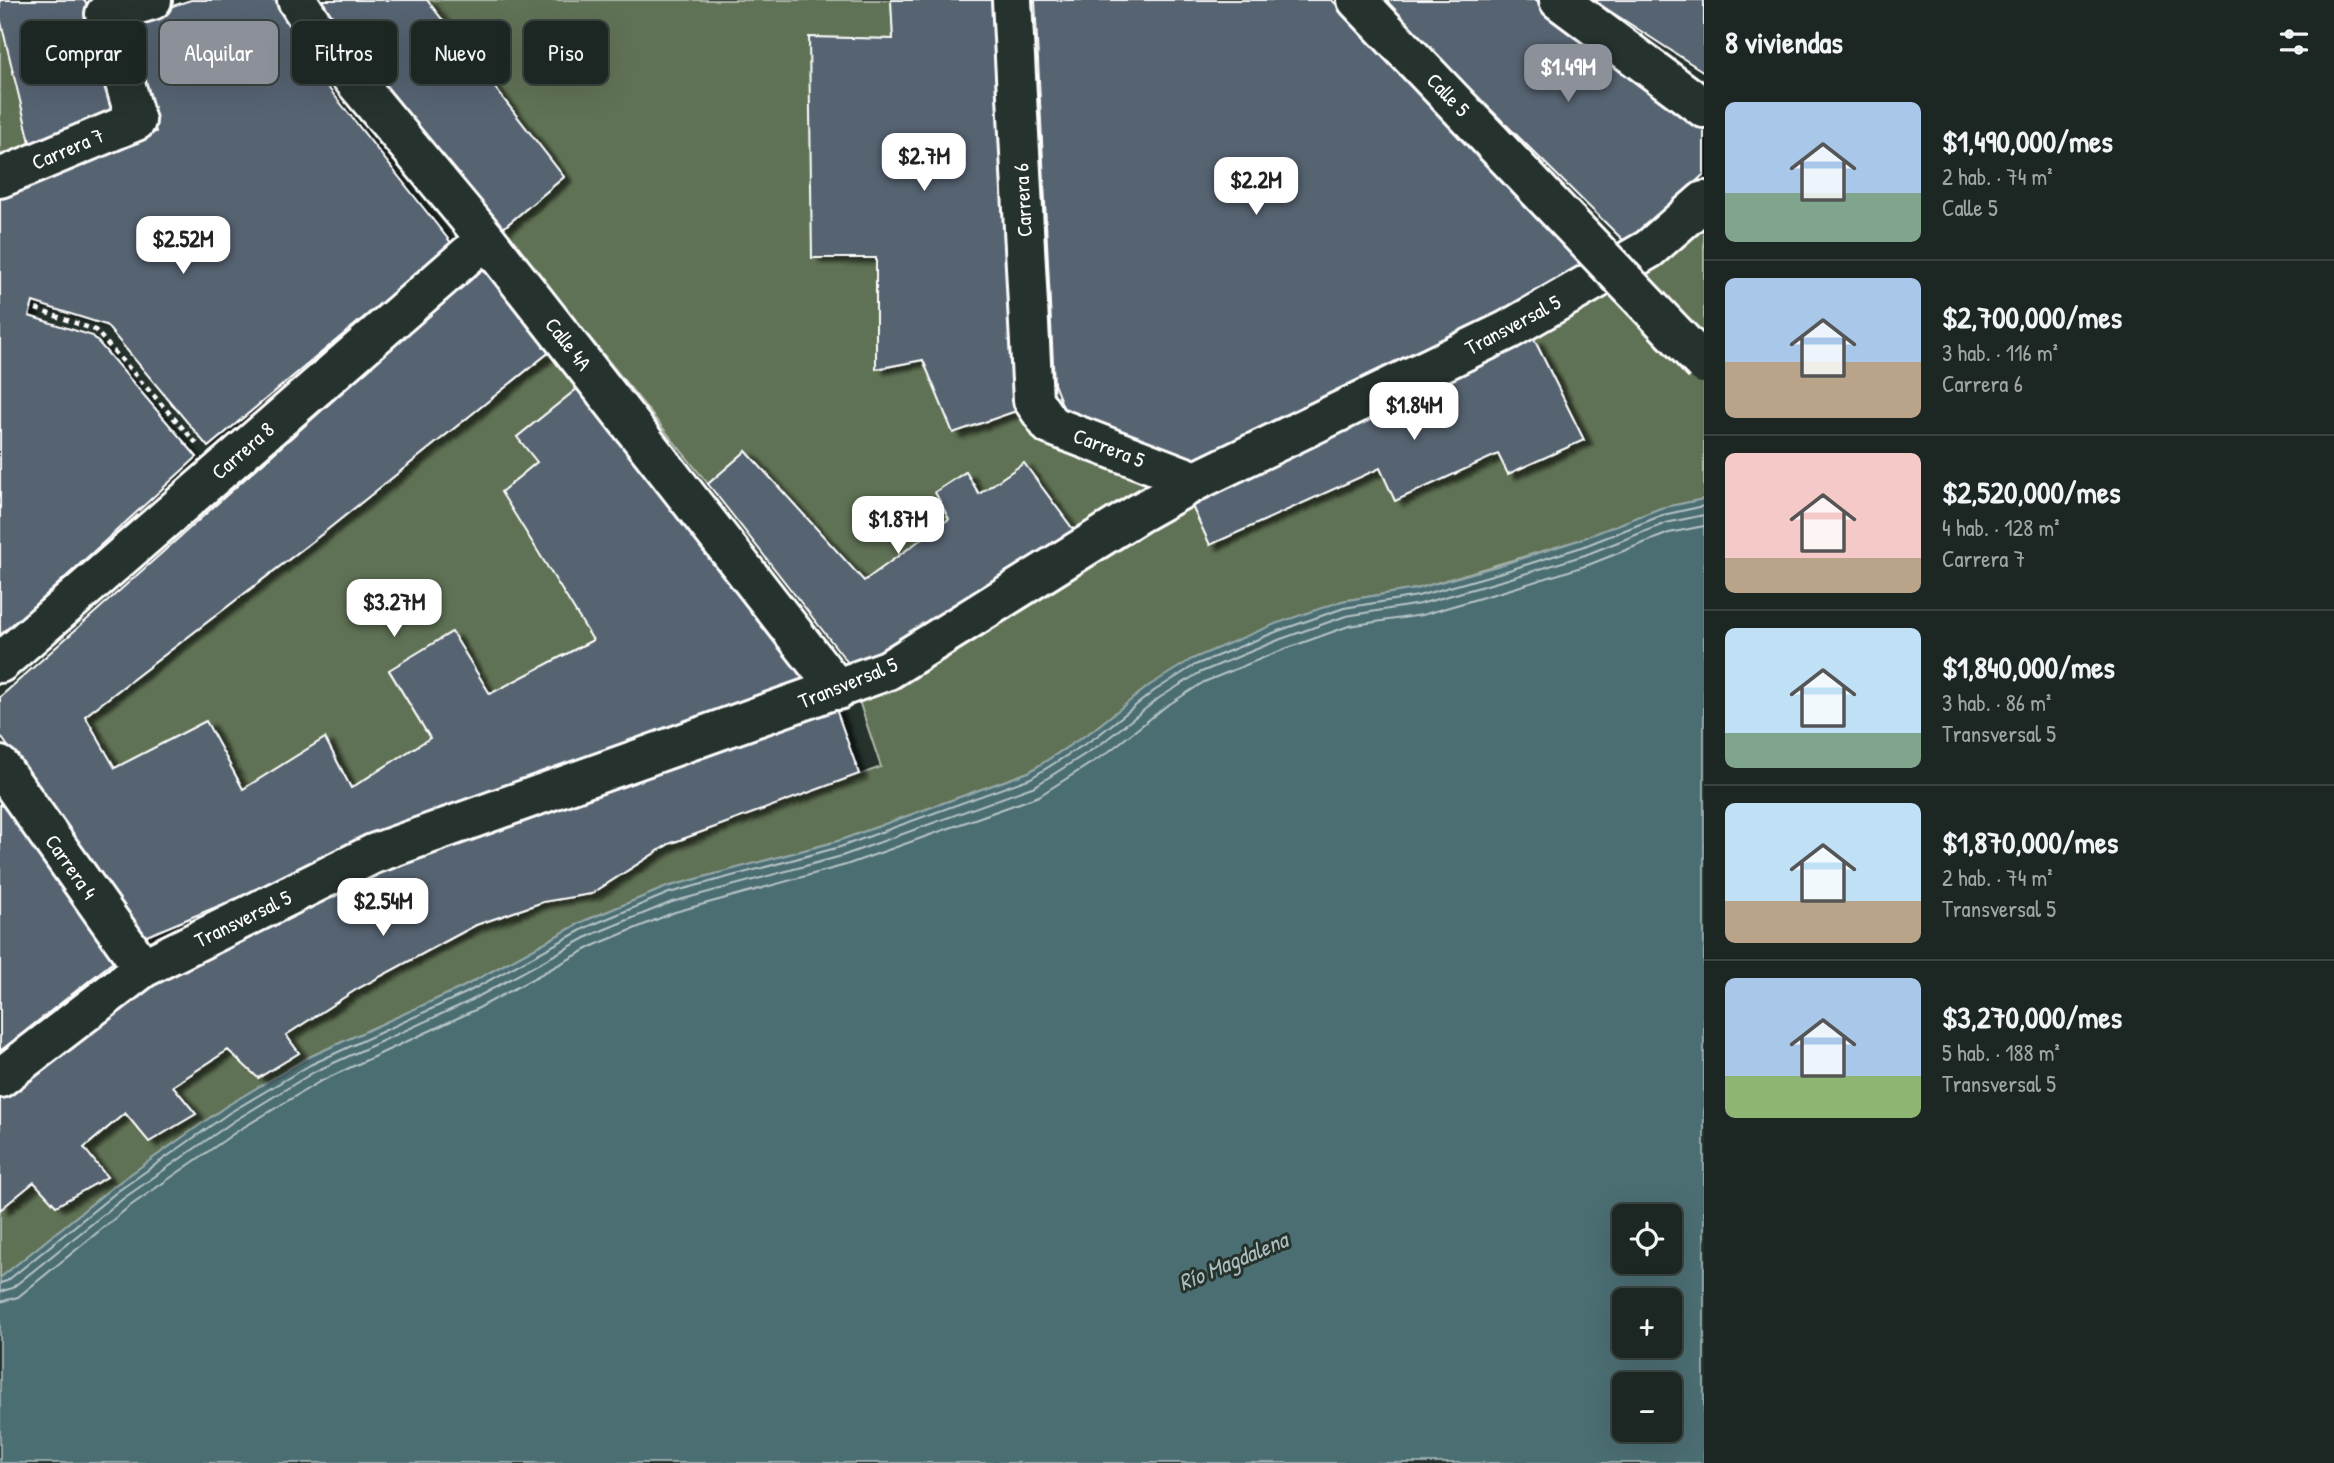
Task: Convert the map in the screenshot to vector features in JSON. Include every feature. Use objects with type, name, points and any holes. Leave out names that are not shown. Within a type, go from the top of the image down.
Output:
[{"type":"street","name":"Carrera 7","points":[[0,178],[136,121],[105,14],[152,0]]},
{"type":"street","name":"Calle 4A","points":[[297,0],[329,50],[486,239],[838,690]]},
{"type":"street","name":"Carrera 6","points":[[1012,0],[1033,400]]},
{"type":"street","name":"Calle 5","points":[[1357,0],[1704,364]]},
{"type":"street","points":[[1559,0],[1704,108]]},
{"type":"street","name":"Transversal 5","points":[[0,1078],[143,968],[373,854],[888,670],[1139,513],[1196,481],[1508,330],[1648,249],[1704,201]]},
{"type":"street","name":"Carrera 8","points":[[0,663],[486,239]]},
{"type":"street","name":"Carrera 5","points":[[1033,400],[1050,425],[1196,481]]},
{"type":"street","name":"Carrera 4","points":[[0,766],[143,968]]},
{"type":"path","points":[[36,309],[95,330],[221,471]]},
{"type":"green space","points":[[427,0],[891,0],[893,39],[810,37],[876,258],[876,369],[923,360],[1019,410],[1090,458],[1153,487],[1078,536],[1024,463],[979,494],[965,472],[935,492],[949,519],[864,581],[746,451],[708,484],[502,229],[564,176],[492,84],[510,84],[510,21],[443,21]]},
{"type":"green space","points":[[0,18],[31,146],[0,159]]},
{"type":"green space","points":[[1704,225],[1704,499],[1661,508],[1579,540],[1416,589],[1342,601],[1150,685],[1092,731],[1029,772],[838,841],[667,887],[584,921],[463,987],[307,1058],[225,1107],[114,1186],[0,1278],[0,1210],[34,1182],[56,1206],[106,1178],[84,1148],[125,1113],[149,1141],[195,1114],[173,1086],[228,1050],[259,1078],[299,1053],[286,1035],[357,989],[476,925],[543,902],[591,894],[669,844],[881,767],[857,695],[1191,504],[1210,545],[1380,468],[1395,501],[1498,454],[1508,474],[1583,440],[1534,339]]},
{"type":"green space","points":[[552,350],[578,388],[517,437],[537,462],[502,492],[593,640],[490,694],[451,632],[389,671],[430,738],[351,788],[243,789],[205,721],[115,768],[85,716],[322,534]]},
{"type":"water","name":"Río Magdalena","points":[[1704,499],[1704,1463],[0,1463],[0,1278],[114,1186],[225,1107],[307,1058],[463,987],[584,921],[667,887],[838,841],[1029,772],[1092,731],[1150,685],[1192,659],[1275,624],[1342,601],[1416,589],[1579,540],[1661,508]]},
{"type":"building","points":[[0,0],[85,0],[92,21],[21,21],[21,84],[111,84],[120,112],[31,146],[0,18]]},
{"type":"building","points":[[191,0],[282,0],[292,21],[292,84],[325,84],[452,244],[208,447],[106,325],[33,302],[29,316],[93,336],[197,457],[0,637],[0,195],[156,132],[142,84],[146,84],[146,21],[126,21]]},
{"type":"building","points":[[317,0],[427,0],[443,21],[411,21],[411,84],[492,84],[564,177],[502,229],[385,84],[397,84],[397,21],[334,21]]},
{"type":"building","points":[[891,0],[1002,0],[1019,410],[953,433],[923,360],[876,369],[876,258],[812,258],[809,37],[893,39]]},
{"type":"building","points":[[1035,0],[1332,0],[1591,271],[1199,465],[1065,412],[1054,384]]},
{"type":"building","points":[[1380,0],[1536,0],[1704,123],[1704,174],[1628,245]]},
{"type":"building","points":[[1593,0],[1704,0],[1704,72]]},
{"type":"building","points":[[483,267],[552,350],[322,534],[85,716],[115,768],[206,721],[243,789],[325,738],[351,788],[430,738],[389,670],[452,632],[490,694],[593,640],[501,492],[537,462],[517,437],[578,388],[812,685],[409,826],[142,938],[0,735],[0,697]]},
{"type":"building","points":[[1534,339],[1584,440],[1508,474],[1498,454],[1395,501],[1380,468],[1210,545],[1191,504]]},
{"type":"building","points":[[746,451],[864,581],[949,519],[935,492],[966,472],[979,494],[1024,463],[1078,536],[856,673],[708,484]]},
{"type":"building","points":[[832,698],[859,774],[669,844],[591,894],[543,902],[476,925],[357,989],[286,1035],[299,1053],[258,1078],[228,1050],[173,1086],[196,1114],[149,1142],[125,1113],[84,1148],[107,1177],[56,1206],[34,1182],[0,1210],[0,1095],[150,980],[378,862]]},
{"type":"building","points":[[0,793],[118,958],[0,1051]]}]
